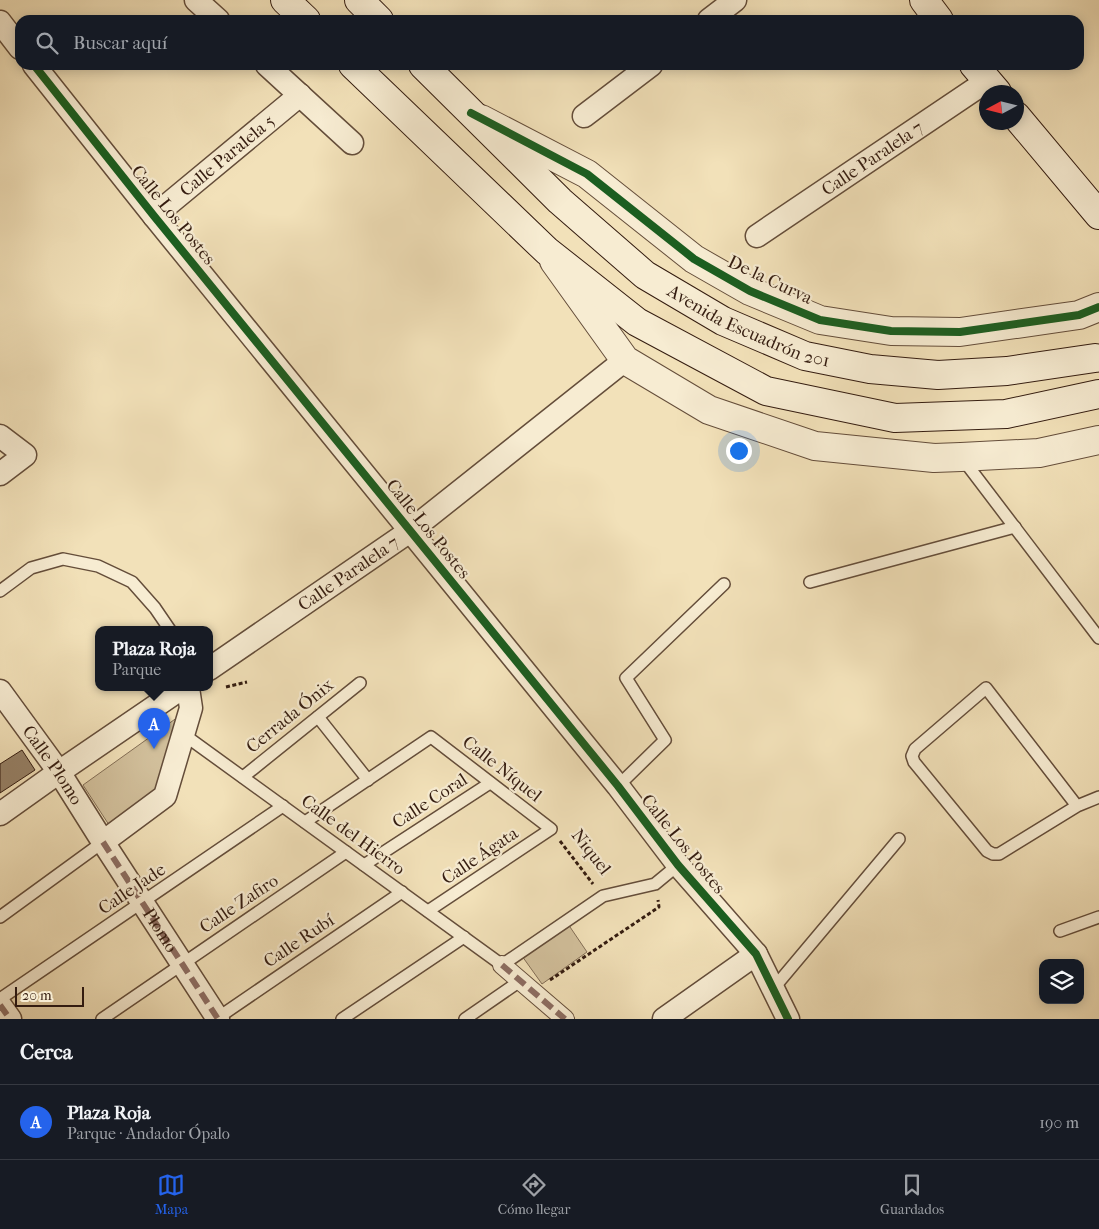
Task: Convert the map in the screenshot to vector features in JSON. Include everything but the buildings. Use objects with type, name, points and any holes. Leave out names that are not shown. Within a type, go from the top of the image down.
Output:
[{"type":"main road","points":[[285,0],[301,15]]},
{"type":"main road","points":[[359,0],[374,15]]},
{"type":"main road","points":[[924,0],[935,15]]},
{"type":"main road","points":[[358,70],[547,251],[637,322],[766,391],[895,418],[1006,414],[1099,394]]},
{"type":"main road","name":"De la Curva","points":[[428,70],[471,113],[587,174],[694,259],[750,292],[820,320],[891,331],[960,332],[1092,317]]},
{"type":"main road","name":"Avenida Escuadrón 201","points":[[471,113],[560,201],[645,275],[723,320],[806,356],[870,369],[938,375],[1007,371],[1095,358]]},
{"type":"main road","points":[[1024,126],[1099,215]]},
{"type":"main road","points":[[547,251],[625,360],[709,410],[815,446],[934,458],[1039,453],[1098,439]]},
{"type":"street","points":[[196,0],[212,15]]},
{"type":"street","points":[[715,15],[734,0]]},
{"type":"street","points":[[0,22],[15,42]]},
{"type":"street","name":"Calle Los Postes","points":[[38,70],[154,216],[618,786],[678,865],[756,954],[788,1019]]},
{"type":"street","points":[[272,70],[352,144]]},
{"type":"street","points":[[584,116],[644,70]]},
{"type":"street","name":"Calle Paralela 7","points":[[757,236],[986,80]]},
{"type":"street","name":"Calle Paralela 5","points":[[154,216],[300,95]]},
{"type":"street","name":"Calle Paralela 7","points":[[213,666],[410,531],[625,360]]},
{"type":"street","points":[[0,436],[25,455],[0,474]]},
{"type":"street","name":"Calle Plomo","points":[[0,691],[59,772],[102,842]]},
{"type":"street","points":[[0,814],[178,691]]},
{"type":"street","points":[[102,842],[165,796],[191,708],[188,691]]},
{"type":"street","name":"Plomo","points":[[102,842],[217,1019]]},
{"type":"street","points":[[664,1019],[756,954]]},
{"type":"street","points":[[502,965],[565,1019]]},
{"type":"street","points":[[0,1005],[10,1019]]},
{"type":"lane","points":[[961,457],[1099,638]]},
{"type":"lane","points":[[810,582],[1015,527]]},
{"type":"lane","points":[[0,591],[31,568],[63,559],[98,566],[132,582],[155,608],[167,626]]},
{"type":"lane","points":[[618,786],[665,740],[626,678],[724,584]]},
{"type":"lane","name":"Cerrada Ónix","points":[[243,777],[360,682]]},
{"type":"lane","points":[[1077,806],[986,688],[915,750],[912,756],[914,762],[987,851],[993,854],[999,854],[1077,806],[1099,797]]},
{"type":"lane","points":[[305,822],[368,780],[318,717]]},
{"type":"lane","name":"Calle del Hierro","points":[[183,734],[502,965]]},
{"type":"lane","name":"Calle Níquel","points":[[368,780],[432,737],[551,829]]},
{"type":"lane","name":"Calle Coral","points":[[364,865],[490,783]]},
{"type":"lane","name":"Calle Jade","points":[[0,999],[283,806]]},
{"type":"lane","name":"Calle Ágata","points":[[428,911],[551,829]]},
{"type":"lane","points":[[773,989],[899,839]]},
{"type":"lane","points":[[0,917],[102,842]]},
{"type":"lane","name":"Calle Zafiro","points":[[102,1019],[346,852]]},
{"type":"lane","points":[[502,965],[603,896],[655,884],[678,865]]},
{"type":"lane","name":"Calle Rubí","points":[[217,1019],[402,892]]},
{"type":"lane","points":[[1060,931],[1099,917]]},
{"type":"lane","points":[[342,1019],[464,937]]},
{"type":"lane","points":[[465,1019],[526,987]]},
{"type":"path","points":[[526,987],[659,906],[655,884]]},
{"type":"shaded area","points":[[185,712],[160,794],[111,828],[83,785]]},
{"type":"shaded area","points":[[568,924],[587,952],[542,984],[522,956]]},
{"type":"marked path","points":[[103,842],[218,1019]]},
{"type":"marked path","points":[[502,965],[565,1019]]},
{"type":"marked path","points":[[0,1005],[10,1019]]},
{"type":"cycle path","points":[[38,70],[154,216],[618,786],[678,865],[756,954],[788,1019]]},
{"type":"cycle path","points":[[471,113],[587,174],[694,259],[750,291],[820,320],[891,331],[960,332],[1079,315],[1099,307]]},
{"type":"place","name":"Plaza Roja","points":[[154,749]]}]
